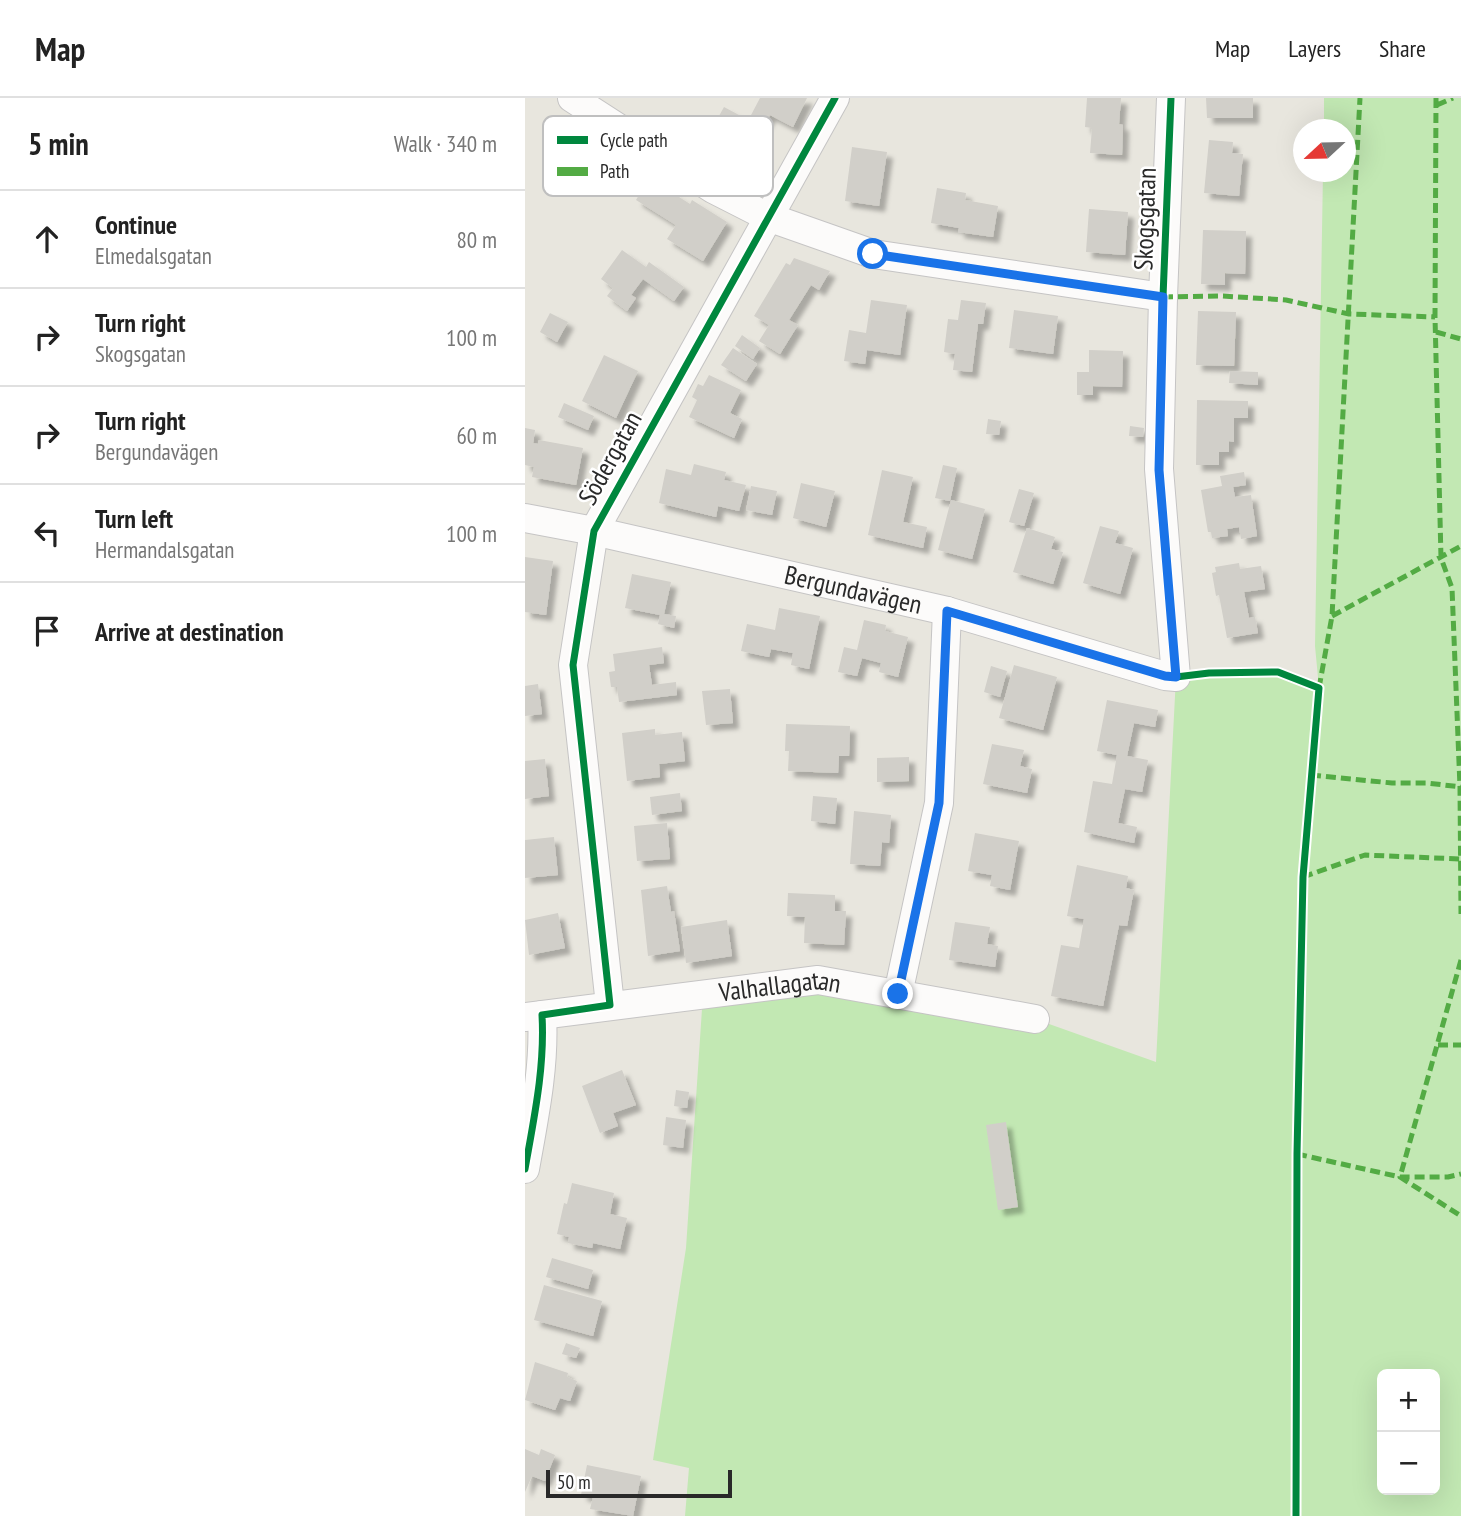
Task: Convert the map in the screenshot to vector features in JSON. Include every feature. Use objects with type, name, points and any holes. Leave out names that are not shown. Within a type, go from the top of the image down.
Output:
[{"type":"street","points":[[572,98],[600,116]]},
{"type":"street","name":"Södergatan","points":[[610,1005],[573,665],[594,531],[835,98]]},
{"type":"street","name":"Skogsgatan","points":[[1171,98],[1159,470],[1176,677]]},
{"type":"street","points":[[727,196],[768,217],[873,254],[1163,297]]},
{"type":"street","name":"Bergundavägen","points":[[525,518],[594,531],[947,611],[1176,677]]},
{"type":"street","points":[[898,994],[939,803],[947,611]]},
{"type":"street","name":"Valhallagatan","points":[[533,1016],[818,980],[1035,1019]]},
{"type":"street","points":[[525,1169],[540,1088],[544,1042],[533,1016]]},
{"type":"green space","points":[[1324,98],[1461,98],[1461,1516],[685,1516],[689,1468],[653,1460],[686,1248],[703,994],[819,980],[1035,1019],[1156,1062],[1176,677],[1209,673],[1278,672],[1319,688],[1315,646],[1323,182],[1356,182],[1356,119],[1324,119]]},
{"type":"building","points":[[760,98],[807,98],[793,127],[770,115],[751,116]]},
{"type":"building","points":[[1087,98],[1121,98],[1119,124],[1123,125],[1122,155],[1090,153],[1092,128],[1085,127]]},
{"type":"building","points":[[1206,98],[1253,98],[1253,118],[1207,118]]},
{"type":"building","points":[[724,107],[739,115],[738,116],[719,116]]},
{"type":"building","points":[[1209,140],[1233,142],[1232,153],[1243,154],[1239,196],[1204,193]]},
{"type":"building","points":[[852,147],[887,152],[879,206],[845,201]]},
{"type":"building","points":[[937,188],[966,193],[965,200],[998,206],[993,237],[958,232],[959,228],[931,223]]},
{"type":"building","points":[[638,196],[677,196],[690,204],[692,200],[727,222],[703,261],[667,239],[676,225],[636,200]]},
{"type":"building","points":[[1089,209],[1128,212],[1125,255],[1086,252]]},
{"type":"building","points":[[1203,230],[1246,231],[1245,274],[1225,273],[1225,285],[1201,284]]},
{"type":"building","points":[[622,250],[646,267],[649,262],[684,287],[674,301],[643,279],[631,295],[636,298],[627,311],[607,296],[613,288],[601,279]]},
{"type":"building","points":[[794,258],[830,271],[819,290],[811,285],[789,320],[798,325],[780,354],[759,341],[769,325],[754,316],[786,263],[790,265]]},
{"type":"building","points":[[871,300],[907,305],[900,355],[867,350],[865,364],[844,361],[849,330],[866,333]]},
{"type":"building","points":[[961,300],[986,303],[983,324],[978,324],[972,372],[953,370],[955,354],[944,352],[948,319],[958,320]]},
{"type":"building","points":[[1014,310],[1058,316],[1053,354],[1009,348]]},
{"type":"building","points":[[1198,311],[1236,312],[1234,366],[1196,365]]},
{"type":"building","points":[[550,313],[568,322],[557,342],[540,332]]},
{"type":"building","points":[[742,335],[760,348],[753,359],[735,346]]},
{"type":"building","points":[[733,348],[757,364],[746,381],[721,365]]},
{"type":"building","points":[[1089,350],[1123,351],[1122,387],[1093,386],[1093,395],[1077,395],[1077,372],[1089,372]]},
{"type":"building","points":[[604,355],[638,371],[616,418],[582,401]]},
{"type":"building","points":[[1230,371],[1258,372],[1258,385],[1229,383]]},
{"type":"building","points":[[709,375],[741,390],[730,413],[742,419],[734,438],[689,417],[697,400],[692,397],[698,384],[703,386]]},
{"type":"building","points":[[1197,400],[1248,401],[1248,418],[1234,418],[1234,442],[1229,441],[1229,452],[1219,452],[1219,465],[1196,465]]},
{"type":"building","points":[[564,403],[594,416],[588,430],[558,417]]},
{"type":"building","points":[[988,419],[1001,421],[999,435],[986,434]]},
{"type":"building","points":[[1130,426],[1144,428],[1143,437],[1129,436]]},
{"type":"building","points":[[525,428],[535,430],[533,443],[538,444],[539,440],[583,448],[576,485],[532,477],[534,467],[525,465]]},
{"type":"building","points":[[694,464],[726,472],[724,480],[746,485],[739,511],[718,506],[716,517],[659,503],[666,469],[691,475]]},
{"type":"building","points":[[943,465],[957,468],[950,501],[935,498]]},
{"type":"building","points":[[882,470],[913,477],[903,522],[927,527],[923,548],[868,535]]},
{"type":"building","points":[[1244,472],[1246,485],[1233,487],[1235,497],[1251,495],[1257,536],[1241,539],[1239,527],[1227,529],[1228,536],[1212,538],[1211,532],[1208,532],[1201,490],[1222,486],[1220,476]]},
{"type":"building","points":[[801,483],[835,491],[826,527],[793,518]]},
{"type":"building","points":[[751,486],[777,491],[772,515],[746,510]]},
{"type":"building","points":[[1019,489],[1034,493],[1024,526],[1009,522]]},
{"type":"building","points":[[951,500],[985,509],[972,559],[938,550]]},
{"type":"building","points":[[1100,526],[1119,531],[1115,543],[1133,548],[1120,594],[1083,583]]},
{"type":"building","points":[[1027,528],[1055,537],[1051,549],[1063,552],[1053,584],[1013,572]]},
{"type":"building","points":[[525,557],[553,561],[546,615],[525,612]]},
{"type":"building","points":[[1239,563],[1240,569],[1261,566],[1265,589],[1244,592],[1249,618],[1255,617],[1258,633],[1227,638],[1212,573],[1216,572],[1215,567]]},
{"type":"building","points":[[632,574],[671,582],[664,614],[676,616],[674,628],[658,624],[660,615],[625,608]]},
{"type":"building","points":[[779,608],[820,616],[809,669],[791,665],[793,653],[771,649],[769,657],[741,651],[747,624],[775,630]]},
{"type":"building","points":[[864,620],[886,625],[885,631],[908,637],[898,677],[879,672],[881,663],[862,658],[857,676],[838,672],[844,647],[857,650]]},
{"type":"building","points":[[662,647],[664,663],[649,665],[652,685],[676,682],[677,695],[619,702],[617,687],[611,687],[609,672],[615,671],[613,654]]},
{"type":"building","points":[[1014,665],[1057,677],[1043,730],[999,718]]},
{"type":"building","points":[[991,666],[1007,671],[1000,697],[984,692]]},
{"type":"building","points":[[538,684],[542,714],[525,716],[525,686]]},
{"type":"building","points":[[730,689],[733,723],[706,725],[702,691]]},
{"type":"building","points":[[1107,700],[1158,710],[1155,727],[1134,723],[1127,756],[1148,760],[1142,792],[1125,789],[1118,823],[1137,827],[1134,843],[1084,832],[1093,781],[1112,784],[1117,755],[1097,751]]},
{"type":"building","points":[[786,724],[850,726],[849,756],[839,756],[838,773],[788,771],[789,751],[785,751]]},
{"type":"building","points":[[655,729],[655,735],[682,732],[685,761],[659,764],[660,777],[627,781],[622,733]]},
{"type":"building","points":[[992,744],[1024,750],[1020,766],[1032,769],[1027,793],[983,784]]},
{"type":"building","points":[[909,757],[909,781],[877,782],[877,758]]},
{"type":"building","points":[[545,759],[549,796],[525,799],[525,761]]},
{"type":"building","points":[[680,793],[682,811],[652,815],[650,797]]},
{"type":"building","points":[[813,796],[837,798],[835,824],[811,821]]},
{"type":"building","points":[[854,811],[891,815],[889,843],[882,842],[880,866],[850,864]]},
{"type":"building","points":[[667,823],[670,859],[637,861],[634,826]]},
{"type":"building","points":[[975,833],[1019,841],[1010,890],[990,886],[992,875],[968,871]]},
{"type":"building","points":[[554,837],[558,875],[525,878],[525,840]]},
{"type":"building","points":[[1077,865],[1128,876],[1126,888],[1134,890],[1127,926],[1119,925],[1103,1006],[1051,996],[1061,945],[1079,948],[1084,919],[1067,916]]},
{"type":"building","points":[[667,886],[680,951],[648,956],[641,890]]},
{"type":"building","points":[[788,893],[835,895],[835,911],[846,911],[844,945],[804,943],[805,917],[787,916]]},
{"type":"building","points":[[558,913],[565,948],[529,955],[525,920]]},
{"type":"building","points":[[727,920],[732,956],[686,963],[681,927]]},
{"type":"building","points":[[955,922],[990,927],[987,944],[998,946],[995,967],[949,960]]},
{"type":"building","points":[[622,1070],[636,1105],[613,1113],[618,1126],[600,1133],[582,1086]]},
{"type":"building","points":[[676,1090],[689,1092],[687,1108],[674,1106]]},
{"type":"building","points":[[666,1117],[686,1120],[683,1148],[663,1145]]},
{"type":"building","points":[[1006,1122],[1018,1207],[998,1210],[986,1125]]},
{"type":"building","points":[[572,1183],[614,1193],[610,1214],[627,1218],[620,1249],[593,1243],[592,1248],[568,1243],[569,1237],[557,1234]]},
{"type":"building","points":[[552,1258],[593,1270],[588,1289],[546,1277]]},
{"type":"building","points":[[544,1285],[602,1301],[593,1336],[534,1320]]},
{"type":"building","points":[[566,1343],[580,1348],[576,1358],[562,1354]]},
{"type":"building","points":[[535,1362],[568,1373],[567,1377],[577,1381],[570,1401],[560,1398],[555,1410],[525,1400]]},
{"type":"building","points":[[525,1449],[539,1455],[541,1449],[555,1455],[545,1481],[532,1476],[525,1492]]},
{"type":"building","points":[[587,1465],[641,1476],[633,1516],[590,1509],[593,1497],[581,1495]]},
{"type":"marked path","points":[[1319,688],[1332,616],[1360,98]]},
{"type":"marked path","points":[[1436,98],[1435,317],[1441,558],[1452,588],[1460,787],[1461,914]]},
{"type":"marked path","points":[[1437,105],[1453,98]]},
{"type":"marked path","points":[[1163,297],[1223,296],[1286,300],[1349,314],[1435,317]]},
{"type":"marked path","points":[[1436,332],[1461,339]]},
{"type":"marked path","points":[[1332,616],[1461,546]]},
{"type":"marked path","points":[[1311,775],[1461,787]]},
{"type":"marked path","points":[[1303,877],[1365,855],[1461,859]]},
{"type":"marked path","points":[[1461,960],[1400,1177],[1448,1177],[1461,1174]]},
{"type":"marked path","points":[[1438,1045],[1461,1045]]},
{"type":"marked path","points":[[1297,1154],[1400,1177],[1461,1216]]},
{"type":"cycle path","points":[[525,1169],[540,1073],[542,1015],[610,1005],[573,665],[594,531],[835,98]]},
{"type":"cycle path","points":[[1171,98],[1159,469],[1176,677],[1209,673],[1278,672],[1319,688],[1303,877],[1297,1154],[1296,1516]]},
{"type":"route","points":[[873,254],[1163,297],[1159,470],[1176,677],[947,611],[939,803],[898,994]]}]
